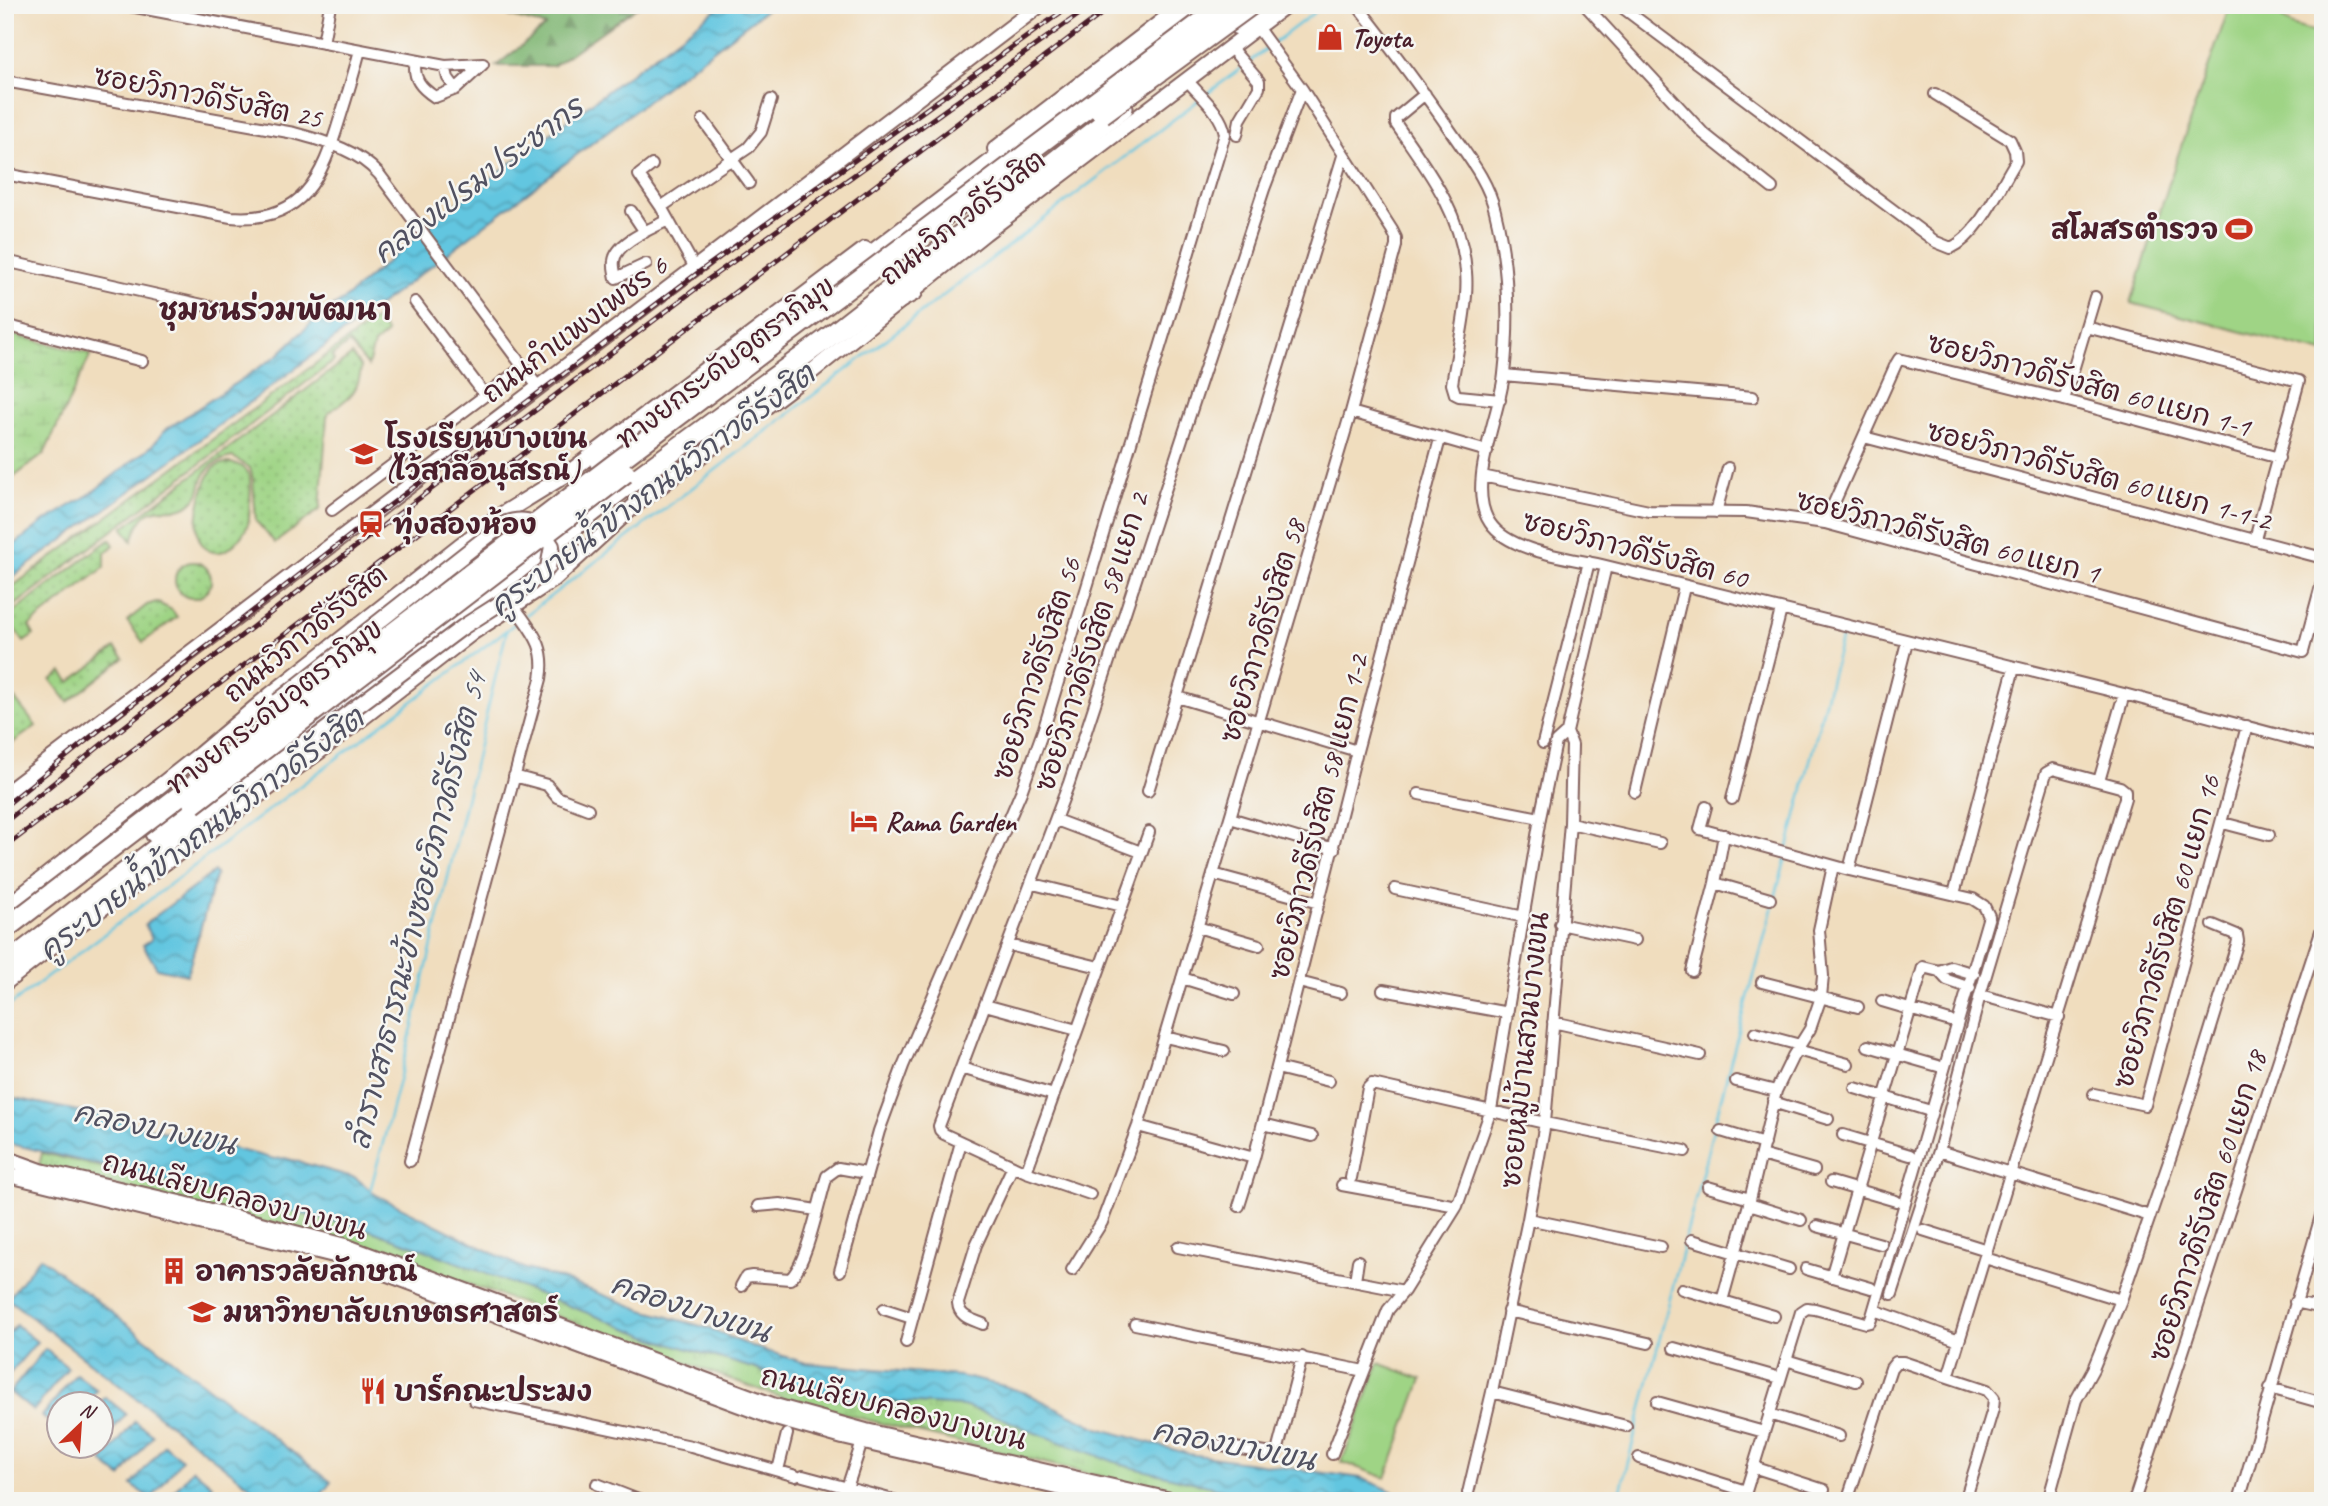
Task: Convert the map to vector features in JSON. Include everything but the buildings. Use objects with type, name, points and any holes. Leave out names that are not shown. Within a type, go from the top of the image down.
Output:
[{"type":"highway","name":"ถนนวิภาวดีรังสิต","points":[[6,911],[292,702],[801,308],[1199,5]]},
{"type":"highway","name":"ทางยกระดับอุตราภิมุข","points":[[5,929],[609,468],[1224,5]]},
{"type":"highway","name":"ทางยกระดับอุตราภิมุข","points":[[5,950],[295,725],[1009,181],[1251,5]]},
{"type":"highway","name":"ถนนวิภาวดีรังสิต","points":[[5,967],[622,489],[825,340],[1104,122],[1266,5]]},
{"type":"highway","points":[[801,308],[866,247]]},
{"type":"highway","points":[[825,340],[913,291]]},
{"type":"highway","points":[[5,967],[83,922]]},
{"type":"main road","name":"ถนนกำแพงเพชร 6","points":[[5,794],[1040,5]]},
{"type":"main road","name":"ถนนวิภาวดีรังสิต","points":[[6,911],[270,695],[479,531],[564,476],[1183,5]]},
{"type":"main road","name":"ถนนวิภาวดีรังสิต","points":[[5,983],[83,922],[320,751],[472,633],[519,614],[634,506],[800,381],[985,233],[1235,53],[1257,27],[1286,5]]},
{"type":"main road","points":[[200,754],[278,701],[503,524],[517,520],[529,521],[543,530],[552,546],[548,568],[527,586],[463,627],[312,740],[239,808]]},
{"type":"main road","points":[[5,995],[34,961]]},
{"type":"main road","name":"ถนนเลียบคลองบางเขน","points":[[5,1158],[41,1171],[184,1204],[345,1246],[775,1406],[1115,1501]]},
{"type":"main road","name":"ถนนเลียบคลองบางเขน","points":[[5,1174],[342,1257],[772,1418],[862,1442],[1087,1492],[1174,1501]]},
{"type":"street","points":[[125,5],[445,66],[483,64],[456,89],[435,97],[425,90],[414,70],[416,61]]},
{"type":"street","points":[[323,43],[330,5]]},
{"type":"street","name":"ซอยวิภาวดีรังสิต 60","points":[[1357,5],[1485,181],[1495,209],[1507,286],[1504,375],[1482,476],[1482,504],[1490,523],[1504,538],[1524,548],[2124,694],[2323,747]]},
{"type":"street","points":[[1585,5],[1703,133],[1772,188]]},
{"type":"street","points":[[1619,5],[1936,242],[1951,248],[1963,243],[1973,232],[2016,161],[2010,140],[1936,94]]},
{"type":"street","name":"ซอยวิภาวดีรังสิต 58","points":[[1072,1270],[1102,1222],[1138,1126],[1351,412],[1394,256],[1396,238],[1302,89],[1257,27]]},
{"type":"street","points":[[5,174],[231,217],[250,218],[270,214],[302,197],[319,176],[332,144],[360,50]]},
{"type":"street","points":[[1235,53],[1259,81],[1259,88],[1240,120],[1237,135]]},
{"type":"street","points":[[445,66],[448,78],[456,89]]},
{"type":"street","name":"ซอยวิภาวดีรังสิต 25","points":[[5,81],[294,134],[332,144],[370,164],[538,387]]},
{"type":"street","name":"ซอยวิภาวดีรังสิต 56","points":[[840,1271],[866,1173],[902,1066],[1021,793],[1053,701],[1225,134],[1218,116],[1192,86]]},
{"type":"street","name":"ซอยวิภาวดีรังสิต 58 แยก 2","points":[[1090,1194],[1013,1166],[961,1142],[940,1130],[939,1126],[1056,820],[1264,189],[1302,89]]},
{"type":"street","points":[[1424,94],[1401,112],[1396,118],[1396,124],[1438,185],[1456,222],[1462,244],[1467,275],[1453,391],[1459,396],[1500,400]]},
{"type":"street","points":[[661,207],[748,148],[761,132],[771,100]]},
{"type":"street","points":[[703,120],[749,183]]},
{"type":"street","points":[[1148,791],[1343,156]]},
{"type":"street","points":[[652,165],[639,175],[661,207],[695,268]]},
{"type":"street","points":[[631,211],[645,232]]},
{"type":"street","points":[[646,264],[615,278],[614,259],[621,248],[668,220]]},
{"type":"street","points":[[5,261],[216,308]]},
{"type":"street","points":[[2064,400],[2095,297]]},
{"type":"street","points":[[415,302],[485,395]]},
{"type":"street","points":[[5,325],[142,361]]},
{"type":"street","points":[[2086,327],[2299,381],[2255,540]]},
{"type":"street","name":"ซอยวิภาวดีรังสิต 60 แยก 1-1","points":[[1825,523],[1899,359],[2279,458]]},
{"type":"street","points":[[332,510],[523,367]]},
{"type":"street","points":[[1504,375],[1753,397]]},
{"type":"street","points":[[1351,412],[1488,451]]},
{"type":"street","name":"ซอยวิภาวดีรังสิต 60 แยก 1-1-2","points":[[1864,438],[2323,558]]},
{"type":"street","name":"ซอยวิภาวดีรังสิต 58 แยก 1-2","points":[[1239,1206],[1263,1124],[1357,751],[1440,439]]},
{"type":"street","points":[[1716,512],[1728,468]]},
{"type":"street","name":"ซอยวิภาวดีรังสิต 60 แยก 1","points":[[1482,476],[1648,511],[1746,512],[1825,523],[2303,652],[2323,578]]},
{"type":"street","points":[[1543,743],[1589,562]]},
{"type":"street","name":"ซอยหมู่บ้านสวนบางเขน","points":[[1468,1493],[1492,1392],[1545,1123],[1570,823],[1572,746],[1567,732],[1606,566]]},
{"type":"street","points":[[1635,792],[1684,587]]},
{"type":"street","points":[[1732,799],[1782,610]]},
{"type":"street","points":[[410,1161],[544,662],[541,648],[519,614]]},
{"type":"street","points":[[1849,870],[1907,642]]},
{"type":"street","points":[[1954,894],[2014,668]]},
{"type":"street","points":[[2099,781],[2124,694]]},
{"type":"street","points":[[1177,696],[1357,751]]},
{"type":"street","name":"ซอยวิภาวดีรังสิต 60 แยก 16","points":[[2094,1094],[2145,1105],[2247,726]]},
{"type":"street","name":"ซอยหมู่บ้านสวนบางเขน","points":[[1332,1454],[1388,1310],[1404,1291],[1457,1206],[1491,1110],[1540,818],[1556,742],[1567,732]]},
{"type":"street","points":[[1892,1294],[1938,1150],[1980,995],[2046,774],[2053,769],[2120,787],[2125,791],[2125,798],[1948,1377]]},
{"type":"street","points":[[514,776],[547,785],[557,797],[588,809]]},
{"type":"street","points":[[1419,794],[1540,818]]},
{"type":"street","points":[[1639,1458],[1745,1496],[1798,1317],[1807,1308],[1870,1322],[1989,916],[1984,905],[1973,899],[1833,866],[1700,829],[1706,807]]},
{"type":"street","points":[[1230,817],[1334,849]]},
{"type":"street","points":[[1056,820],[1141,852]]},
{"type":"street","points":[[1570,823],[1660,843]]},
{"type":"street","points":[[2223,823],[2269,835]]},
{"type":"street","points":[[1027,1172],[1149,832]]},
{"type":"street","points":[[1692,971],[1715,884],[1724,835]]},
{"type":"street","points":[[1722,1301],[1775,1097],[1810,1029],[1821,997],[1823,976],[1819,930],[1833,866]]},
{"type":"street","points":[[1213,874],[1319,903]]},
{"type":"street","points":[[1033,884],[1122,906]]},
{"type":"street","points":[[1715,884],[1770,899]]},
{"type":"street","points":[[1395,889],[1524,916]]},
{"type":"street","points":[[1560,924],[1635,940]]},
{"type":"street","points":[[2048,1501],[2076,1400],[2093,1369],[2121,1300],[2174,1147],[2238,941],[2234,933],[2213,925]]},
{"type":"street","name":"ซอยวิภาวดีรังสิต 60 แยก 18","points":[[2134,1501],[2323,925]]},
{"type":"street","points":[[1197,927],[1259,945]]},
{"type":"street","points":[[1009,945],[1099,967]]},
{"type":"street","points":[[1830,1277],[1923,967],[1939,971],[1948,980],[1969,988]]},
{"type":"street","points":[[1939,971],[1951,967],[1974,974]]},
{"type":"street","points":[[1182,978],[1234,994]]},
{"type":"street","points":[[1299,982],[1341,993]]},
{"type":"street","points":[[1762,982],[1858,1007]]},
{"type":"street","points":[[1382,990],[1508,1013]]},
{"type":"street","points":[[1980,995],[2059,1017]]},
{"type":"street","points":[[1882,1000],[1950,1021]]},
{"type":"street","points":[[985,1005],[1077,1030]]},
{"type":"street","points":[[1553,1022],[1700,1055]]},
{"type":"street","points":[[1755,1033],[1848,1064]]},
{"type":"street","points":[[1166,1037],[1224,1051]]},
{"type":"street","points":[[1868,1046],[1938,1066]]},
{"type":"street","points":[[961,1068],[1054,1095]]},
{"type":"street","points":[[1277,1068],[1329,1081]]},
{"type":"street","points":[[1736,1081],[1828,1119]]},
{"type":"street","points":[[1457,1206],[1347,1182],[1368,1088],[1372,1084],[1685,1151]]},
{"type":"street","points":[[1855,1088],[1927,1110]]},
{"type":"street","points":[[1263,1124],[1312,1136]]},
{"type":"street","points":[[1138,1126],[1254,1158]]},
{"type":"street","points":[[1721,1131],[1814,1170]]},
{"type":"street","points":[[1843,1135],[1910,1155]]},
{"type":"street","points":[[906,1342],[961,1142]]},
{"type":"street","points":[[1938,1150],[2150,1216]]},
{"type":"street","points":[[983,1324],[963,1315],[958,1303],[976,1245],[1013,1166]]},
{"type":"street","points":[[741,1286],[746,1278],[752,1276],[783,1280],[795,1275],[805,1255],[827,1176],[832,1170],[846,1168],[866,1173]]},
{"type":"street","points":[[1831,1182],[1896,1201]]},
{"type":"street","points":[[1708,1187],[1801,1220]]},
{"type":"street","points":[[758,1206],[780,1204],[816,1210]]},
{"type":"street","points":[[2239,1501],[2323,1209]]},
{"type":"street","points":[[1528,1219],[1661,1247]]},
{"type":"street","points":[[1817,1226],[1881,1244]]},
{"type":"street","points":[[1923,1230],[2121,1300]]},
{"type":"street","points":[[1692,1240],[1789,1269]]},
{"type":"street","points":[[1178,1247],[1404,1291]]},
{"type":"street","points":[[1355,1282],[1358,1261]]},
{"type":"street","points":[[1805,1269],[1871,1288]]},
{"type":"street","points":[[1682,1289],[1774,1315]]},
{"type":"street","points":[[2295,1301],[2323,1308]]},
{"type":"street","points":[[884,1309],[912,1318]]},
{"type":"street","points":[[1874,1310],[1959,1341]]},
{"type":"street","points":[[1508,1311],[1648,1343]]},
{"type":"street","points":[[1135,1324],[1364,1371]]},
{"type":"street","points":[[1674,1348],[1780,1378]]},
{"type":"street","points":[[1216,1446],[1272,1454],[1277,1452],[1302,1357]]},
{"type":"street","points":[[1786,1360],[1856,1381]]},
{"type":"street","points":[[1847,1501],[1893,1364],[1903,1362],[1987,1391],[1994,1398],[1965,1501]]},
{"type":"street","points":[[2270,1388],[2323,1403]]},
{"type":"street","points":[[1492,1392],[1626,1426]]},
{"type":"street","points":[[474,1400],[691,1446],[897,1501]]},
{"type":"street","points":[[1657,1402],[1764,1432]]},
{"type":"street","points":[[1769,1414],[1839,1436]]},
{"type":"street","points":[[778,1470],[787,1434]]},
{"type":"street","points":[[847,1488],[862,1442]]},
{"type":"street","points":[[1753,1467],[1824,1490]]},
{"type":"street","points":[[597,1484],[641,1501]]},
{"type":"green space","points":[[511,5],[640,5],[553,66],[496,66],[546,26],[509,16]]},
{"type":"green space","name":"สโมสรตำรวจ","points":[[2230,5],[2274,5],[2288,22],[2323,33],[2323,353],[2131,303]]},
{"type":"green space","points":[[376,319],[387,333],[374,344],[368,366],[349,343],[332,356],[334,361],[5,613],[5,592]]},
{"type":"green space","points":[[5,333],[91,354],[44,454],[10,480],[5,479]]},
{"type":"green space","points":[[352,355],[361,367],[360,376],[352,394],[329,412],[327,417],[320,509],[275,543],[256,521],[250,468],[233,457],[217,462],[209,469],[197,496],[187,506],[154,510],[146,515],[132,541],[123,528]]},
{"type":"green space","points":[[229,463],[243,467],[249,475],[249,521],[235,544],[222,552],[215,552],[208,550],[199,537],[199,505],[214,468]]},
{"type":"green space","points":[[110,539],[114,545],[105,553],[105,567],[29,626],[34,635],[24,642],[6,618]]},
{"type":"green space","points":[[193,562],[206,567],[211,580],[206,593],[193,598],[180,593],[175,580],[180,567]]},
{"type":"green space","points":[[156,602],[172,610],[177,617],[143,642],[127,621],[147,605]]},
{"type":"green space","points":[[115,648],[124,658],[68,702],[51,680],[62,672],[70,682]]},
{"type":"green space","points":[[5,686],[36,726],[5,748]]},
{"type":"green space","points":[[42,1153],[369,1230],[655,1339],[756,1369],[790,1384],[838,1398],[963,1406],[1002,1418],[1030,1431],[1249,1496],[1330,1501],[1202,1501],[785,1399],[416,1265],[39,1166]]},
{"type":"green space","points":[[1379,1363],[1422,1379],[1386,1478],[1342,1462]]},
{"type":"water","points":[[722,5],[772,5],[295,369],[5,582],[5,552],[43,522],[90,494],[153,445],[164,431],[278,355],[325,310],[341,302],[439,217]]},
{"type":"water","points":[[214,872],[216,874],[187,975],[157,968],[143,945],[152,939],[145,924]]},
{"type":"water","points":[[5,1096],[102,1116],[275,1159],[285,1158],[356,1178],[376,1195],[523,1268],[806,1363],[959,1376],[1004,1386],[1026,1393],[1098,1428],[1189,1454],[1361,1478],[1415,1501],[1330,1501],[1249,1496],[1126,1466],[1002,1418],[963,1406],[838,1398],[790,1384],[756,1369],[655,1339],[369,1230],[7,1143]]},
{"type":"water","points":[[40,1257],[331,1482],[316,1501],[269,1501],[8,1299]]},
{"type":"water","points":[[16,1325],[37,1342],[5,1379],[5,1338]]},
{"type":"water","points":[[45,1349],[68,1368],[50,1390],[46,1390],[46,1395],[33,1411],[10,1392]]},
{"type":"water","points":[[76,1374],[97,1390],[63,1390]]},
{"type":"water","points":[[116,1406],[126,1414],[116,1426]]},
{"type":"water","points":[[135,1421],[153,1435],[121,1477],[102,1462],[116,1460],[116,1445]]},
{"type":"water","points":[[164,1445],[182,1459],[151,1499],[132,1485]]},
{"type":"water","points":[[193,1469],[212,1485],[199,1501],[166,1501]]},
{"type":"waterway","name":"คูระบายน้ำข้างถนนวิภาวดีรังสิต","points":[[1274,43],[1324,5]]},
{"type":"waterway","name":"คูระบายน้ำข้างถนนวิภาวดีรังสิต","points":[[1249,62],[1269,47]]},
{"type":"waterway","name":"คูระบายน้ำข้างถนนวิภาวดีรังสิต","points":[[1204,96],[1244,66]]},
{"type":"waterway","name":"คูระบายน้ำข้างถนนวิภาวดีรังสิต","points":[[526,615],[1199,100]]},
{"type":"waterway","name":"คูระบายน้ำข้างถนนวิภาวดีรังสิต","points":[[5,1009],[521,619]]},
{"type":"waterway","name":"ลำรางสาธารณะข้างซอยวิภาวดีรังสิต 54","points":[[370,1191],[507,630]]},
{"type":"waterway","points":[[1788,847],[1842,635]]},
{"type":"waterway","points":[[1618,1501],[1786,857]]},
{"type":"railway","points":[[5,806],[369,521],[699,272],[1071,5]]},
{"type":"railway","points":[[5,822],[376,531],[706,281],[1092,5]]},
{"type":"railway","points":[[5,847],[1113,5]]},
{"type":"place","name":"Toyota","points":[[1330,37]]},
{"type":"place","name":"สโมสรตำรวจ","points":[[2239,229]]},
{"type":"place","name":"โรงเรียนบางเขน (ไว้สาลีอนุสรณ์)","points":[[364,454]]},
{"type":"place","name":"ทุ่งสองห้อง","points":[[371,524]]},
{"type":"place","name":"Rama Garden","points":[[864,821]]},
{"type":"place","name":"อาคารวลัยลักษณ์","points":[[174,1271]]},
{"type":"place","name":"มหาวิทยาลัยเกษตรศาสตร์","points":[[202,1312]]},
{"type":"place","name":"บาร์คณะประมง","points":[[373,1391]]},
{"type":"district","name":"ชุมชนร่วมพัฒนา","points":[[275,310]]},
{"type":"water label","name":"คลองเปรมประชากร","points":[[478,180]]},
{"type":"water label","name":"คลองบางเขน","points":[[155,1128]]},
{"type":"water label","name":"คลองบางเขน","points":[[691,1308]]},
{"type":"water label","name":"คลองบางเขน","points":[[1234,1445]]}]
